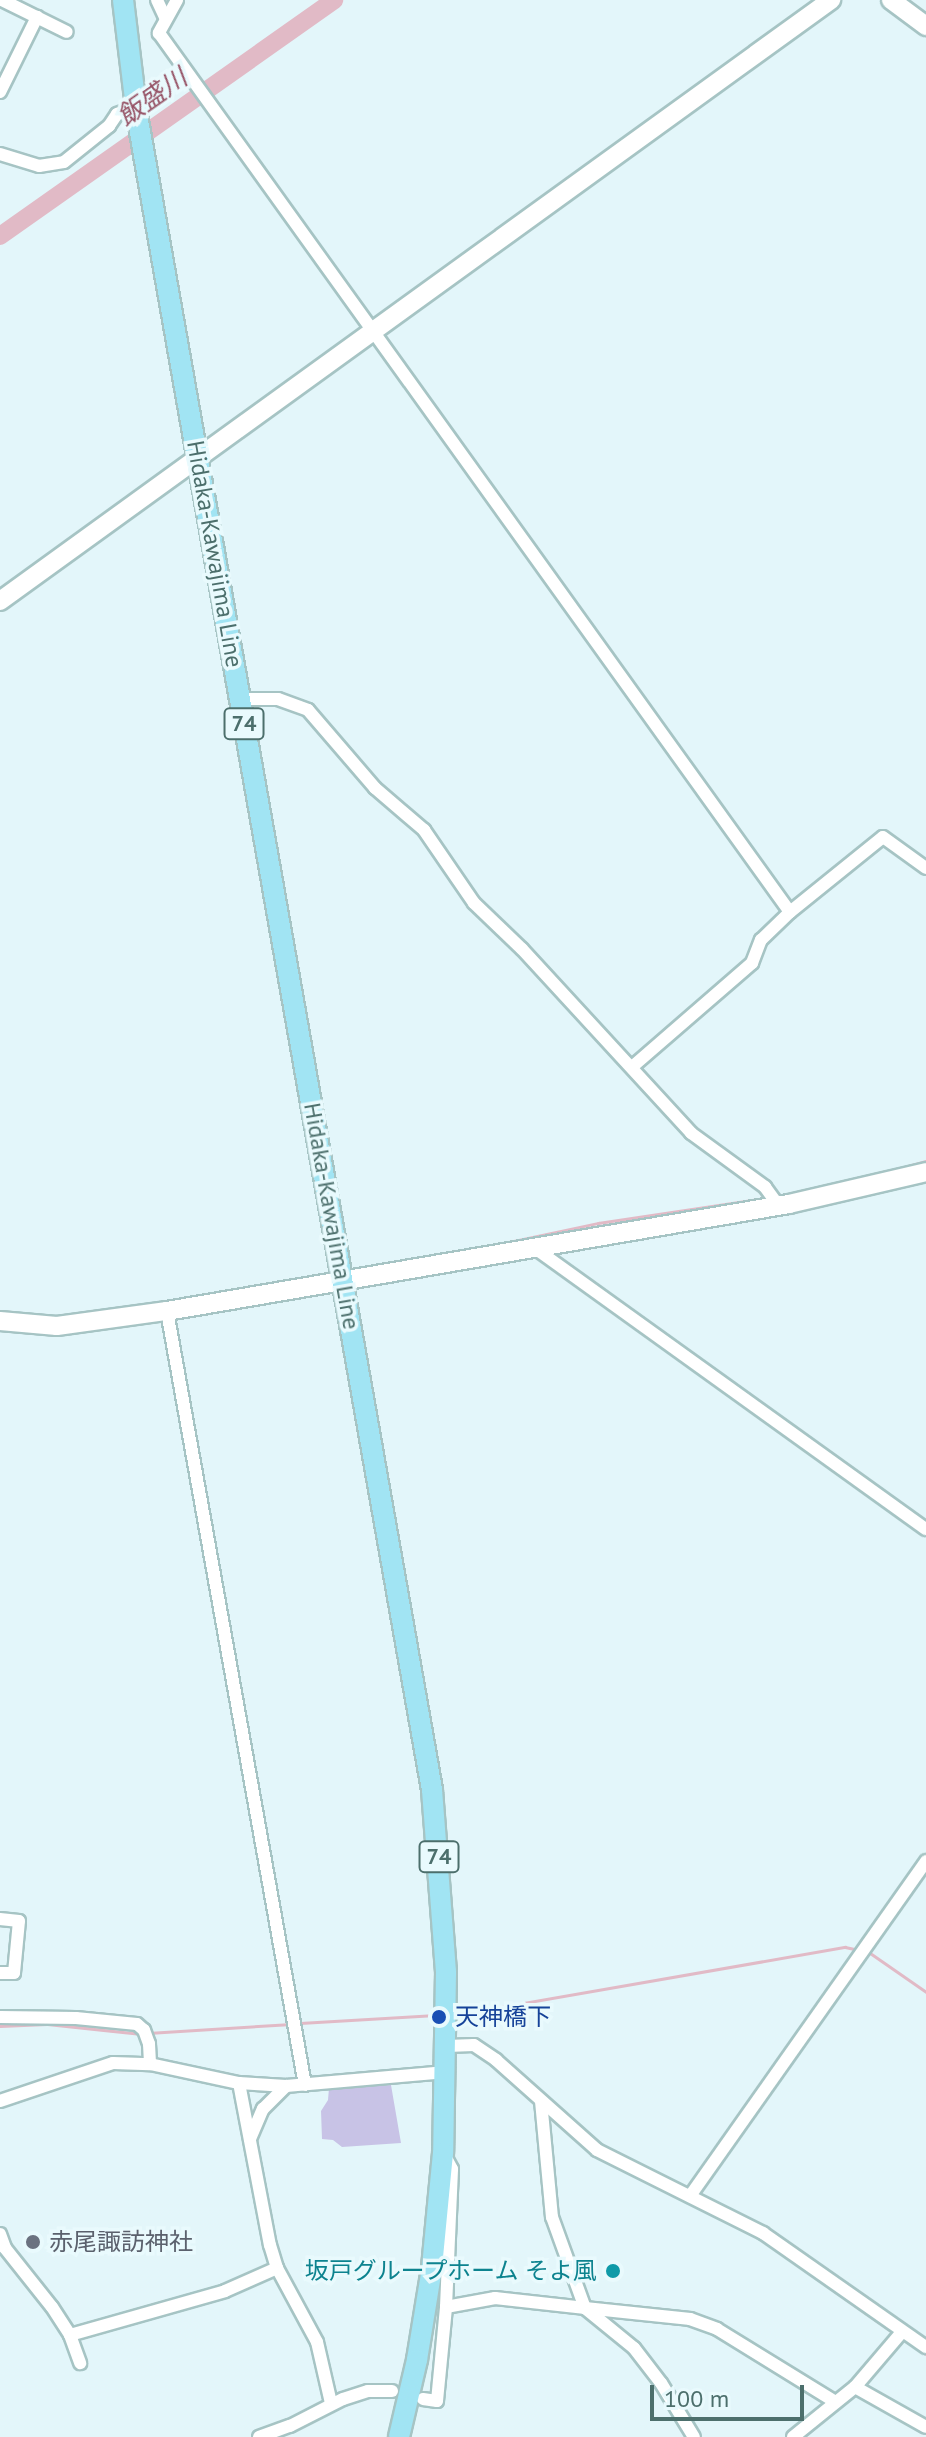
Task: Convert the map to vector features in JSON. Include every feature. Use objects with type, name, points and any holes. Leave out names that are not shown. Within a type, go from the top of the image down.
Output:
[{"type":"main road","name":"Hidaka-Kawajima Line","points":[[123,0],[146,165],[432,1790],[444,1935],[447,2046],[443,2153],[432,2268],[417,2360],[399,2437]]},
{"type":"street","points":[[2,0],[67,32]]},
{"type":"street","points":[[157,0],[165,17]]},
{"type":"street","points":[[177,0],[159,33],[790,912]]},
{"type":"street","points":[[0,601],[831,0]]},
{"type":"street","points":[[891,0],[926,26]]},
{"type":"street","points":[[0,92],[37,17]]},
{"type":"street","points":[[0,154],[39,166],[64,162],[109,126],[121,111],[137,111]]},
{"type":"street","points":[[240,699],[278,699],[308,710],[375,788],[424,830],[474,903],[522,949],[691,1133],[765,1187],[778,1205]]},
{"type":"street","points":[[632,1067],[752,963],[761,940],[790,912],[883,837],[926,868]]},
{"type":"street","points":[[0,1321],[57,1326],[167,1311],[778,1205],[926,1172]]},
{"type":"street","points":[[536,1249],[926,1529]]},
{"type":"street","points":[[167,1311],[305,2085]]},
{"type":"street","points":[[690,2196],[926,1861]]},
{"type":"street","points":[[0,1919],[19,1921],[14,1973],[0,1973]]},
{"type":"street","points":[[0,2017],[76,2018],[137,2024],[144,2030],[149,2044],[150,2064]]},
{"type":"street","points":[[447,2046],[474,2045],[496,2060],[597,2150],[763,2233],[926,2347]]},
{"type":"street","points":[[0,2101],[113,2063],[150,2064],[239,2083],[286,2086],[446,2072]]},
{"type":"street","points":[[239,2083],[277,2268],[317,2342],[331,2403]]},
{"type":"street","points":[[250,2139],[263,2109],[286,2086]]},
{"type":"street","points":[[541,2101],[552,2217],[585,2308],[634,2348],[661,2383],[694,2437]]},
{"type":"street","points":[[423,2399],[437,2401],[446,2307],[452,2169],[443,2153]]},
{"type":"street","points":[[0,2234],[5,2248],[70,2335],[80,2363]]},
{"type":"street","points":[[70,2335],[225,2291],[277,2268]]},
{"type":"street","points":[[446,2307],[495,2298],[690,2319],[717,2329],[834,2401]]},
{"type":"street","points":[[793,2437],[855,2387],[902,2332]]},
{"type":"street","points":[[855,2387],[926,2427]]},
{"type":"street","points":[[259,2437],[290,2426],[331,2403],[368,2391],[392,2391]]},
{"type":"shaded area","points":[[391,2085],[401,2143],[342,2147],[333,2140],[322,2139],[321,2111],[328,2100],[329,2088]]},
{"type":"waterway","name":"飯盛川","points":[[0,236],[334,0]]},
{"type":"waterway","points":[[879,1174],[926,1161]]},
{"type":"waterway","points":[[786,1195],[841,1183]]},
{"type":"waterway","points":[[485,1247],[598,1223],[765,1198]]},
{"type":"waterway","points":[[472,2012],[845,1947],[859,1950]]},
{"type":"waterway","points":[[867,1951],[926,1992]]},
{"type":"waterway","points":[[300,2023],[436,2015]]},
{"type":"waterway","points":[[0,2026],[47,2024],[141,2034]]},
{"type":"waterway","points":[[148,2033],[292,2024]]},
{"type":"waterway","points":[[803,2269],[895,2334]]},
{"type":"waterway","points":[[901,2338],[926,2354]]},
{"type":"place","name":"天神橋下","points":[[439,2017]]},
{"type":"place","name":"赤尾諏訪神社","points":[[33,2242]]},
{"type":"place","name":"坂戸グループホーム そよ風","points":[[613,2271]]}]
